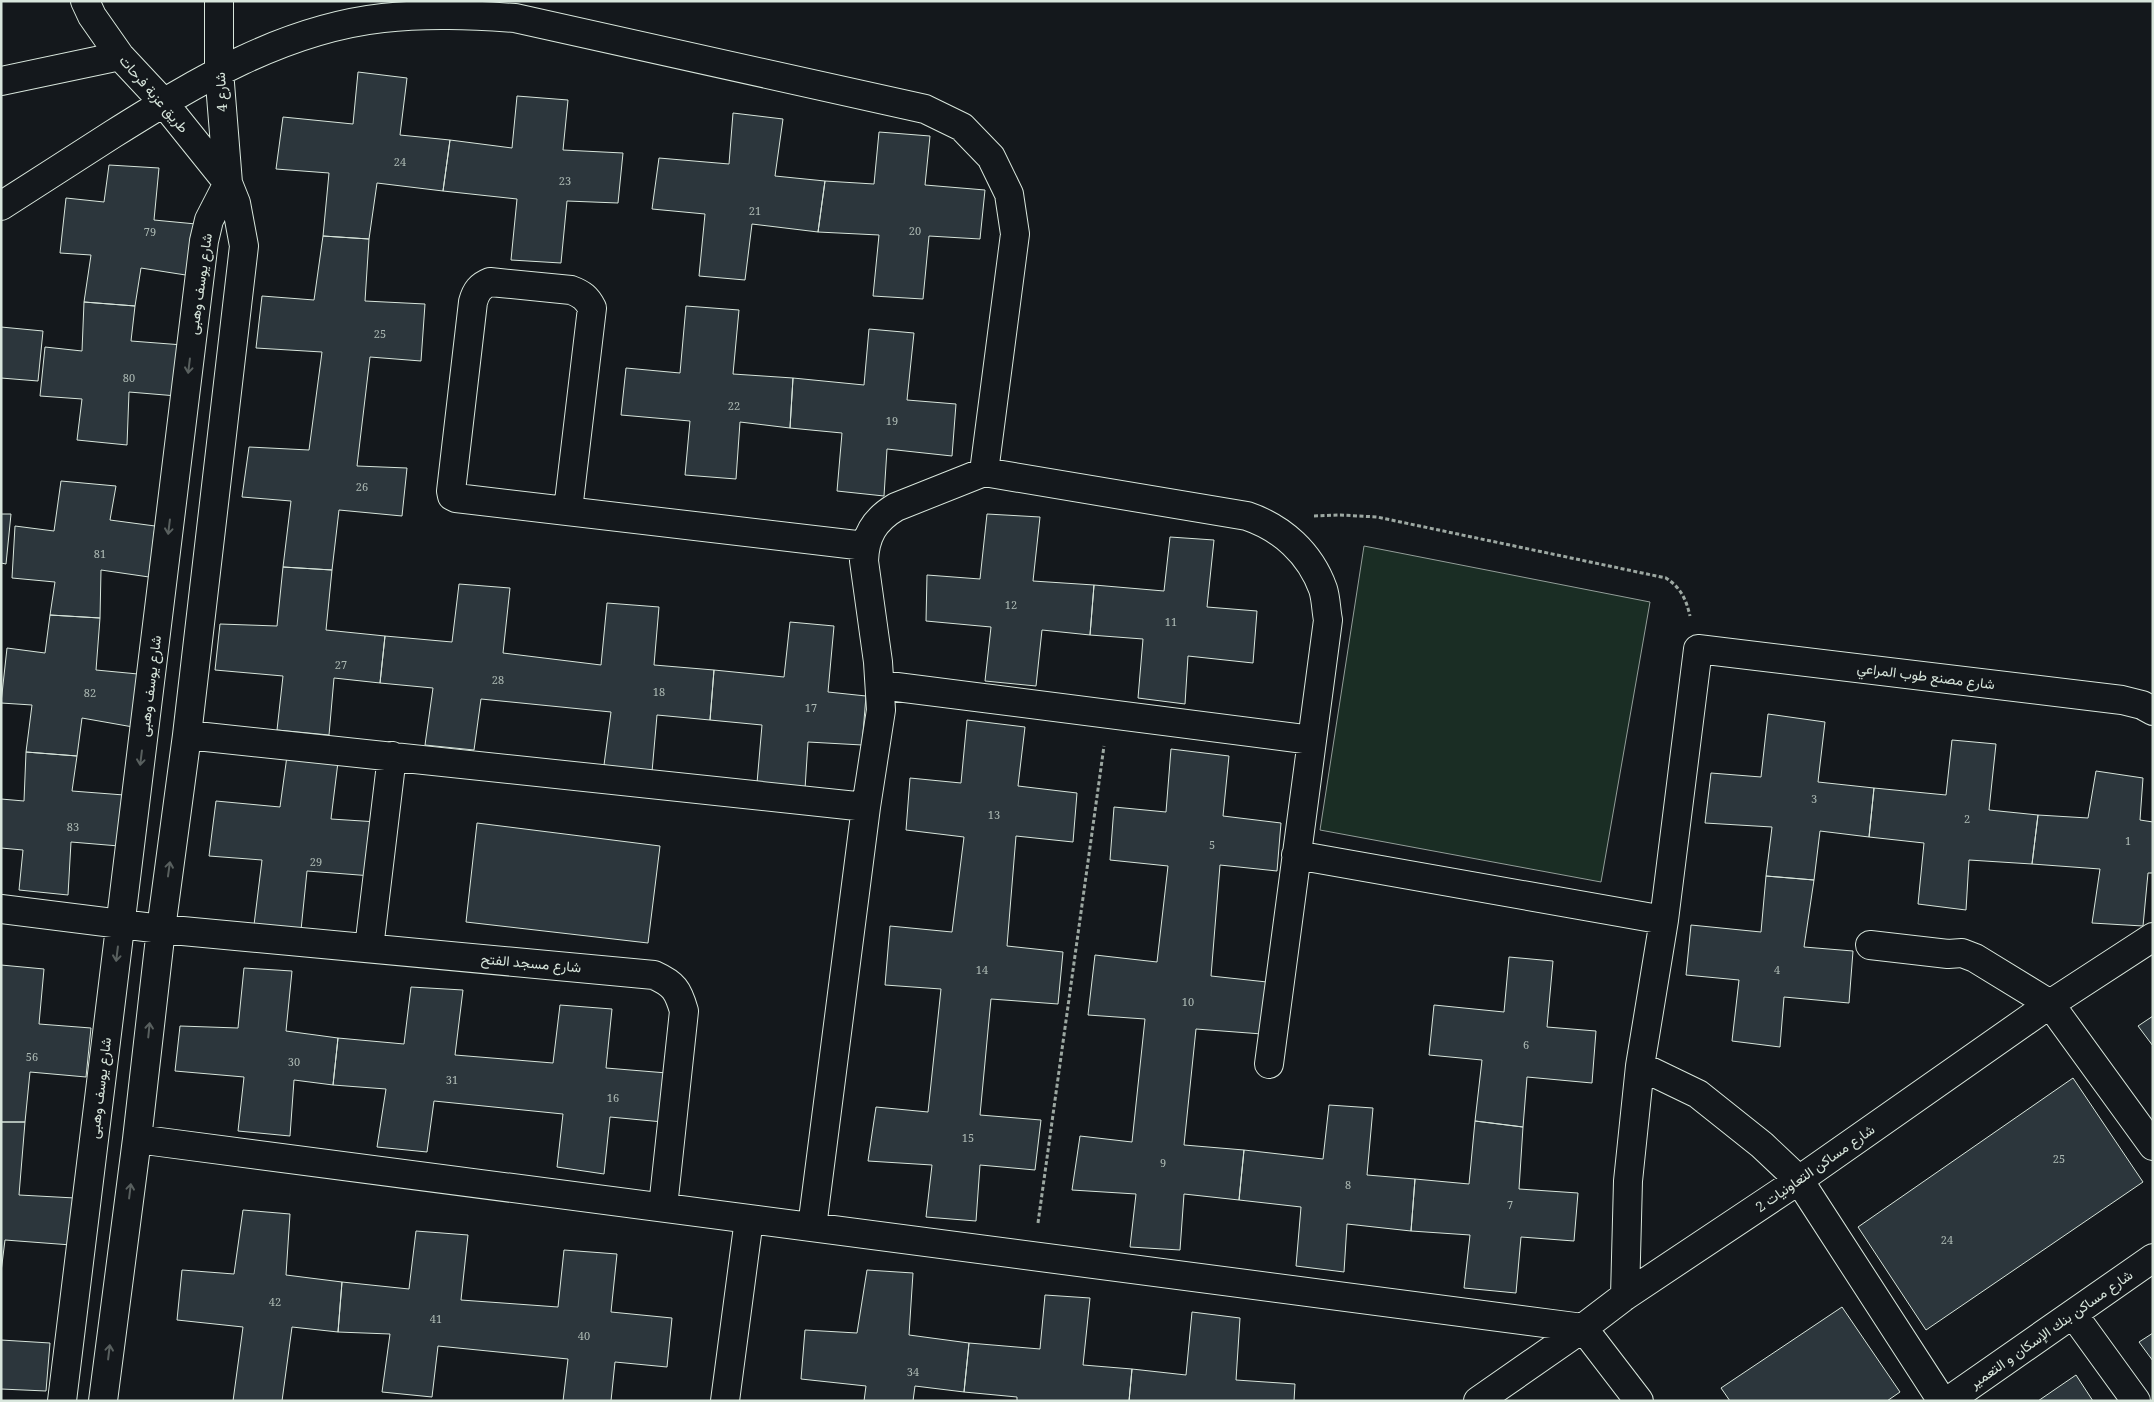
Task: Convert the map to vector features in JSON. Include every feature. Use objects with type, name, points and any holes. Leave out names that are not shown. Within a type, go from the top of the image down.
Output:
[{"type":"street","name":"طريق عزبة فرحات","points":[[85,1],[92,16],[120,56],[163,102],[228,183]]},
{"type":"street","name":"شارع 4","points":[[220,1],[219,71],[228,183]]},
{"type":"street","points":[[1,206],[163,102],[219,71],[297,37],[384,9],[515,18],[925,109],[962,127],[991,157],[1009,194],[1015,234],[984,472]]},
{"type":"street","points":[[1,81],[120,56]]},
{"type":"street","points":[[103,1401],[137,1139],[160,929],[187,735],[244,246],[236,203],[228,183]]},
{"type":"street","name":"شارع يوسف وهبى","points":[[62,1401],[204,241],[209,220],[228,183]]},
{"type":"street","points":[[568,510],[592,308],[587,299],[580,293],[571,290],[490,282],[482,285],[476,292],[473,302],[451,491],[452,496],[456,498],[865,546]]},
{"type":"street","points":[[812,1227],[866,807],[881,710],[881,685],[868,574],[864,561],[865,546],[875,523],[884,514],[984,472],[1226,512],[1266,522],[1291,540],[1310,563],[1323,590],[1328,620],[1269,1064]]},
{"type":"street","points":[[1625,1296],[1628,1181],[1640,1066],[1664,920],[1698,649]]},
{"type":"street","name":"شارع مصنع طوب المراعي","points":[[1698,649],[2122,700],[2142,705],[2153,711]]},
{"type":"street","points":[[881,685],[1312,740]]},
{"type":"street","points":[[187,735],[866,807]]},
{"type":"street","points":[[370,948],[392,756]]},
{"type":"street","points":[[1296,855],[1664,920]]},
{"type":"street","name":"شارع مسجد الفتح","points":[[1,909],[160,929],[654,975],[670,982],[680,994],[684,1011],[663,1207]]},
{"type":"street","name":"شارع مساكن التعاونيات 2","points":[[1478,1401],[1583,1328],[1625,1296],[1799,1180],[2050,1004],[2153,937]]},
{"type":"street","points":[[1870,945],[1962,954],[1975,958],[2050,1004],[2153,1146]]},
{"type":"street","points":[[1640,1066],[1698,1094],[1762,1145],[1799,1180],[1942,1401]]},
{"type":"street","points":[[137,1139],[1583,1328],[1638,1401]]},
{"type":"street","points":[[725,1401],[749,1219]]},
{"type":"street","name":"شارع مساكن بنك الإسكان و التعمير","points":[[1948,1401],[2153,1258]]},
{"type":"street","points":[[2073,1314],[2136,1401]]},
{"type":"path","points":[[1266,522],[1302,516],[1340,515],[1377,517],[1666,578],[1676,584],[1683,594],[1698,649]]},
{"type":"path","points":[[1033,1256],[1108,714]]},
{"type":"green space","points":[[1364,546],[1650,602],[1601,882],[1320,830]]},
{"type":"building","points":[[358,72],[407,78],[400,135],[450,140],[443,191],[377,183],[369,239],[323,236],[329,173],[276,169],[283,117],[353,124]]},
{"type":"building","points":[[517,96],[568,100],[563,150],[623,153],[618,203],[567,201],[561,263],[511,260],[517,199],[443,191],[450,140],[512,148]]},
{"type":"building","points":[[733,113],[783,119],[775,176],[825,181],[818,232],[752,224],[745,280],[699,276],[705,214],[652,209],[659,158],[729,164]]},
{"type":"building","points":[[879,132],[930,136],[925,185],[985,190],[980,239],[929,236],[923,299],[873,296],[879,235],[818,232],[825,181],[874,184]]},
{"type":"building","points":[[109,165],[159,168],[154,220],[196,224],[192,276],[141,268],[135,306],[84,302],[91,255],[60,253],[66,198],[104,202]]},
{"type":"building","points":[[323,236],[369,239],[365,301],[425,304],[421,361],[370,357],[357,466],[407,468],[402,516],[339,510],[332,570],[283,567],[291,501],[242,497],[249,447],[309,450],[322,352],[256,348],[262,296],[314,300]]},
{"type":"building","points":[[84,302],[135,306],[131,341],[183,345],[177,396],[129,392],[127,445],[77,440],[82,399],[40,396],[45,347],[82,351]]},
{"type":"building","points":[[686,306],[739,310],[733,374],[793,378],[790,428],[740,422],[736,479],[685,475],[690,421],[621,415],[626,368],[680,373]]},
{"type":"building","points":[[1,327],[43,331],[38,381],[1,378]]},
{"type":"building","points":[[869,329],[914,333],[907,400],[956,404],[952,456],[887,449],[884,496],[837,491],[842,433],[790,428],[793,378],[864,385]]},
{"type":"building","points":[[61,481],[116,486],[110,520],[155,526],[149,577],[101,570],[100,618],[50,615],[55,582],[12,578],[15,526],[54,531]]},
{"type":"building","points":[[1,514],[11,514],[6,564],[1,563]]},
{"type":"building","points":[[987,514],[1040,517],[1033,581],[1094,585],[1090,635],[1042,630],[1036,686],[985,681],[991,627],[926,621],[927,575],[980,579]]},
{"type":"building","points":[[1170,537],[1214,540],[1207,607],[1257,611],[1253,663],[1188,656],[1185,704],[1138,698],[1143,639],[1090,635],[1094,585],[1164,591]]},
{"type":"building","points":[[283,567],[332,570],[326,630],[385,636],[380,683],[334,678],[329,735],[277,730],[283,676],[215,670],[220,624],[277,626]]},
{"type":"building","points":[[459,584],[510,588],[503,653],[601,665],[607,603],[659,607],[654,665],[714,670],[710,720],[657,715],[652,772],[604,765],[611,712],[481,699],[474,750],[425,745],[433,688],[380,683],[385,636],[452,642]]},
{"type":"building","points":[[50,615],[100,618],[96,670],[138,674],[133,727],[82,718],[77,756],[26,752],[32,705],[1,703],[7,648],[45,653]]},
{"type":"building","points":[[790,622],[834,626],[828,692],[866,696],[862,745],[808,742],[805,789],[757,783],[762,725],[710,720],[714,670],[784,677]]},
{"type":"building","points":[[1768,714],[1825,722],[1818,782],[1874,788],[1869,837],[1820,831],[1814,880],[1766,876],[1772,827],[1705,823],[1711,773],[1761,777]]},
{"type":"building","points":[[967,720],[1025,727],[1018,786],[1077,793],[1073,842],[1016,836],[1007,946],[1063,952],[1058,1004],[991,999],[980,1115],[1041,1120],[1035,1170],[980,1165],[976,1221],[926,1217],[932,1165],[868,1161],[876,1107],[928,1112],[941,989],[885,985],[890,926],[952,932],[964,837],[906,830],[910,778],[961,783]]},
{"type":"building","points":[[1952,740],[1996,744],[1989,810],[2038,815],[2032,864],[1969,860],[1966,910],[1918,904],[1924,843],[1869,837],[1874,788],[1946,795]]},
{"type":"building","points":[[1171,749],[1229,756],[1223,816],[1281,823],[1277,871],[1220,865],[1211,976],[1267,982],[1262,1034],[1196,1029],[1184,1145],[1244,1150],[1239,1200],[1184,1194],[1180,1250],[1130,1247],[1136,1194],[1072,1190],[1080,1136],[1132,1142],[1145,1019],[1088,1015],[1095,955],[1157,962],[1168,866],[1110,860],[1114,807],[1166,812]]},
{"type":"building","points":[[26,752],[77,756],[72,791],[124,795],[119,846],[71,842],[68,895],[19,890],[23,850],[1,848],[1,799],[24,801]]},
{"type":"building","points":[[287,756],[338,762],[331,819],[378,822],[372,876],[307,871],[301,930],[254,925],[262,860],[209,856],[216,801],[280,807]]},
{"type":"building","points":[[2096,771],[2143,778],[2140,820],[2153,822],[2153,873],[2148,873],[2143,926],[2092,923],[2100,869],[2032,864],[2038,815],[2088,818]]},
{"type":"building","points":[[477,823],[660,846],[648,943],[466,922]]},
{"type":"building","points":[[1766,876],[1814,880],[1804,947],[1853,951],[1849,1003],[1784,997],[1780,1047],[1732,1041],[1739,980],[1686,975],[1691,925],[1761,932]]},
{"type":"building","points":[[1509,957],[1553,961],[1547,1027],[1596,1031],[1592,1083],[1527,1077],[1523,1127],[1475,1121],[1482,1060],[1429,1055],[1434,1005],[1504,1012]]},
{"type":"building","points":[[1,965],[44,969],[39,1024],[91,1028],[86,1077],[30,1072],[25,1122],[1,1122]]},
{"type":"building","points":[[244,968],[292,971],[286,1031],[338,1038],[333,1085],[294,1080],[290,1136],[238,1131],[244,1077],[175,1071],[180,1026],[238,1028]]},
{"type":"building","points":[[411,987],[463,990],[455,1055],[553,1063],[560,1005],[612,1009],[606,1068],[667,1073],[663,1122],[610,1117],[604,1174],[557,1167],[563,1114],[434,1101],[427,1152],[377,1147],[386,1089],[333,1085],[338,1038],[404,1044]]},
{"type":"building","points":[[2153,1016],[2153,1046],[2138,1026]]},
{"type":"building","points":[[2073,1078],[2143,1182],[1926,1330],[1858,1227]]},
{"type":"building","points":[[1329,1105],[1373,1108],[1367,1175],[1415,1179],[1411,1231],[1347,1224],[1344,1272],[1296,1266],[1301,1207],[1239,1200],[1244,1150],[1323,1159]]},
{"type":"building","points":[[1475,1121],[1523,1127],[1519,1189],[1578,1193],[1574,1241],[1521,1237],[1516,1293],[1464,1288],[1470,1235],[1411,1231],[1415,1179],[1469,1184]]},
{"type":"building","points":[[1,1122],[25,1122],[19,1195],[75,1198],[71,1245],[5,1240],[1,1272]]},
{"type":"building","points":[[243,1210],[290,1214],[286,1275],[342,1282],[338,1332],[292,1327],[282,1401],[233,1401],[243,1327],[177,1320],[182,1270],[234,1274]]},
{"type":"building","points":[[416,1231],[468,1235],[461,1300],[558,1307],[564,1250],[617,1254],[611,1312],[672,1318],[667,1367],[615,1362],[611,1401],[563,1401],[568,1359],[438,1346],[432,1397],[382,1392],[390,1334],[338,1332],[342,1282],[409,1289]]},
{"type":"building","points":[[867,1270],[913,1273],[909,1335],[969,1343],[964,1392],[915,1386],[913,1401],[864,1401],[866,1386],[801,1379],[805,1330],[857,1333]]},
{"type":"building","points":[[1045,1295],[1090,1298],[1083,1365],[1132,1369],[1129,1401],[1017,1401],[1017,1397],[964,1392],[969,1343],[1040,1349]]},
{"type":"building","points":[[1842,1307],[1900,1392],[1887,1401],[1730,1401],[1721,1388]]},
{"type":"building","points":[[1192,1312],[1240,1318],[1236,1380],[1295,1384],[1294,1401],[1129,1401],[1132,1369],[1186,1375]]},
{"type":"building","points":[[2153,1333],[2153,1361],[2139,1342]]},
{"type":"building","points":[[1,1340],[50,1343],[46,1391],[1,1389]]},
{"type":"building","points":[[2076,1375],[2093,1401],[2038,1401]]}]
